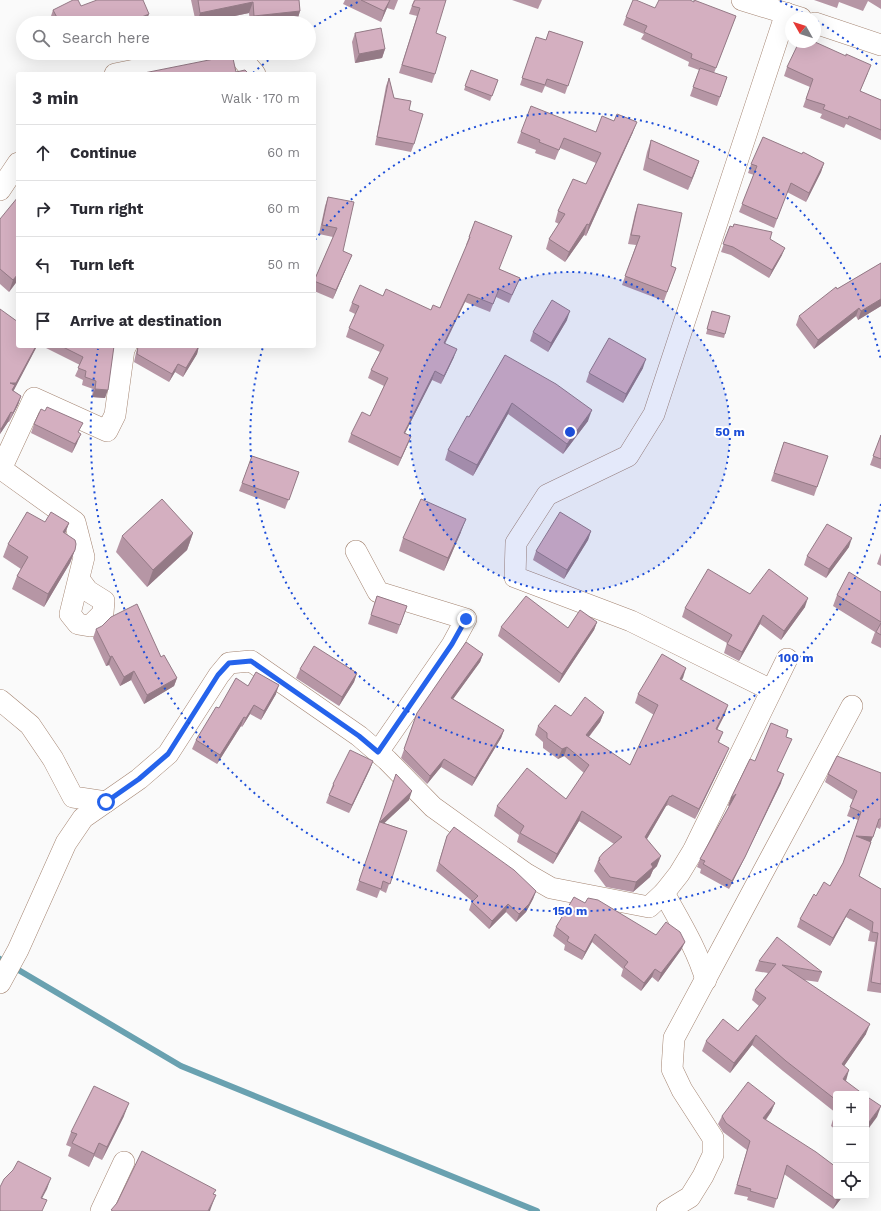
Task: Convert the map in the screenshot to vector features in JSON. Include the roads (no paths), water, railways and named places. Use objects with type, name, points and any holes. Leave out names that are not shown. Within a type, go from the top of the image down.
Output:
[{"type":"street","points":[[742,0],[785,13]]},
{"type":"street","points":[[821,25],[881,46]]},
{"type":"street","points":[[771,690],[630,621],[515,577],[516,543],[547,495],[628,456],[654,414],[785,39]]},
{"type":"street","points":[[125,72],[184,60]]},
{"type":"street","points":[[243,60],[253,72]]},
{"type":"street","points":[[0,190],[16,166]]},
{"type":"street","points":[[78,579],[84,557],[75,522],[1,469],[34,398],[107,431],[115,415],[125,348]]},
{"type":"street","points":[[356,551],[378,592],[466,619],[452,644],[378,752]]},
{"type":"street","points":[[0,983],[18,950],[66,843],[83,818],[139,779],[168,754],[218,675],[229,663],[251,661],[359,736],[378,752],[433,807],[525,873],[551,888],[649,907],[664,893],[693,851],[787,659]]},
{"type":"street","points":[[0,700],[30,725],[53,759],[73,797],[106,802]]},
{"type":"street","points":[[667,1211],[690,1197],[703,1176],[713,1154],[714,1138],[682,1090],[672,1069],[674,1038],[852,706]]},
{"type":"street","points":[[664,893],[694,948],[701,963],[706,980]]},
{"type":"street","points":[[101,1211],[124,1162]]},
{"type":"waterway","points":[[0,959],[181,1066],[537,1211]]}]
